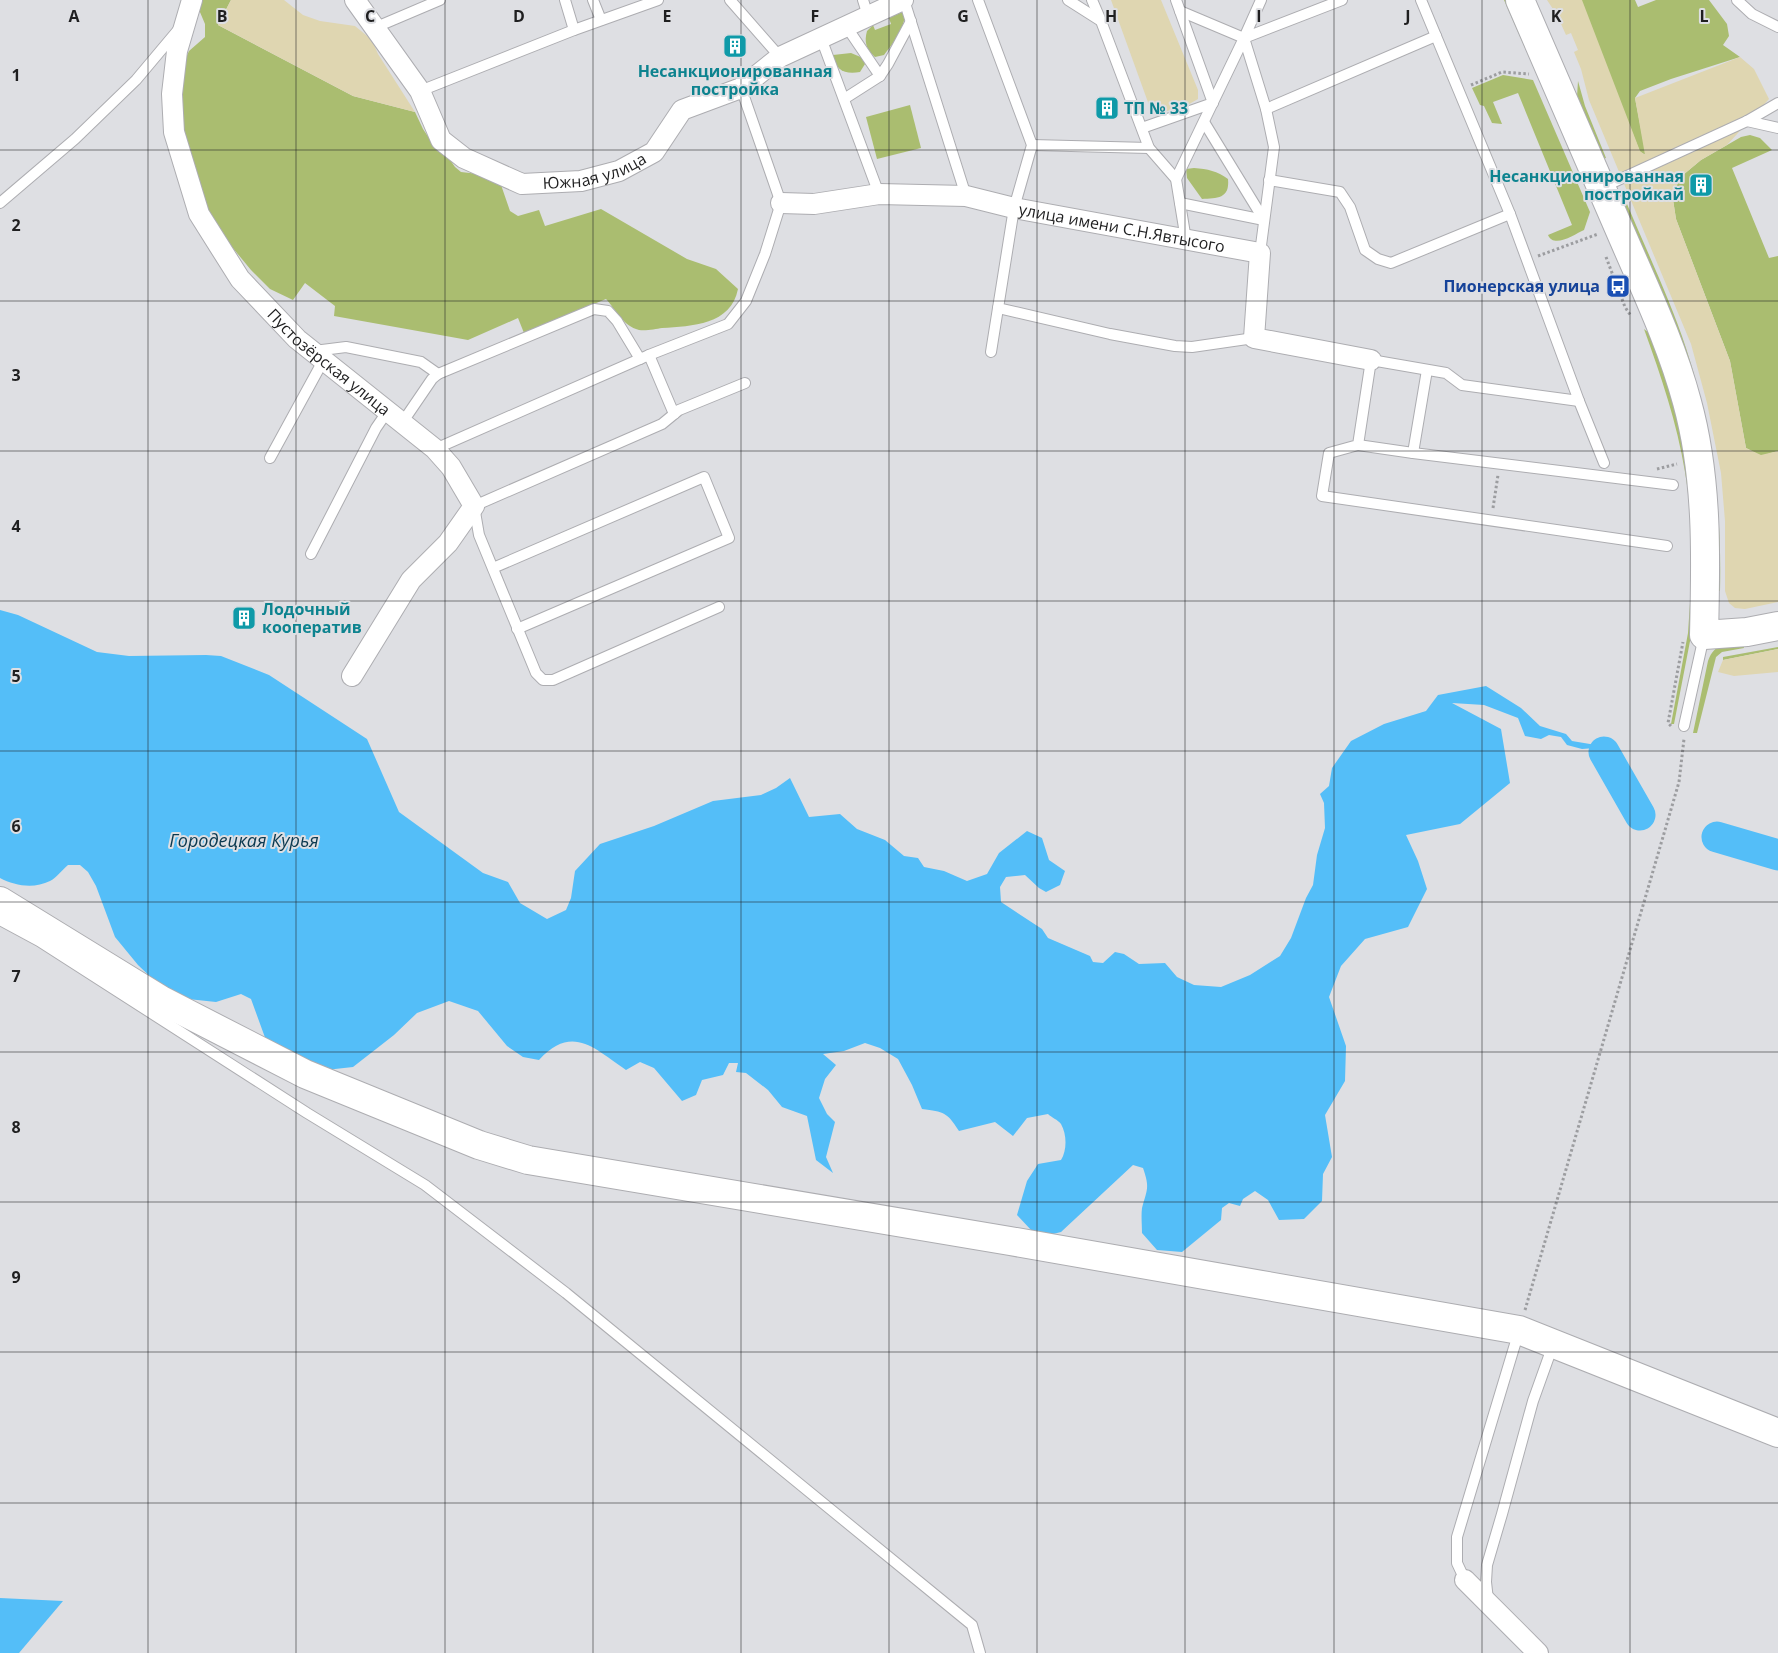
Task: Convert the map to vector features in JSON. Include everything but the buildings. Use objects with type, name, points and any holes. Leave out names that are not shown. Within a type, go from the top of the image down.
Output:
[{"type":"main road","points":[[1520,0],[1664,334],[1687,403],[1699,461],[1703,502],[1706,551],[1704,635],[1747,632],[1778,626]]},
{"type":"main road","points":[[0,901],[161,1000],[305,1074],[479,1145],[528,1160],[1010,1241],[1519,1330],[1778,1433]]},
{"type":"street","name":"Пустозёрская улица","points":[[192,0],[177,51],[172,94],[174,132],[200,214],[240,279],[297,339],[435,449],[451,467],[474,506]]},
{"type":"street","name":"Южная улица","points":[[354,0],[420,91],[441,140],[464,158],[522,184],[581,182],[619,171],[654,152],[682,110],[741,88],[780,57],[846,26],[865,8],[903,0]]},
{"type":"street","name":"улица имени С.Н.Явтысого","points":[[781,203],[814,204],[879,194],[966,196],[1014,208],[1260,253]]},
{"type":"street","points":[[1260,253],[1254,338],[1371,360]]},
{"type":"street","points":[[352,676],[411,580],[448,543],[474,506]]},
{"type":"street","points":[[1466,1580],[1538,1653]]},
{"type":"lane","points":[[374,28],[440,0]]},
{"type":"lane","points":[[565,0],[574,30]]},
{"type":"lane","points":[[593,0],[601,20]]},
{"type":"lane","points":[[420,91],[574,30],[658,0]]},
{"type":"lane","points":[[730,0],[780,57]]},
{"type":"lane","points":[[903,0],[966,196]]},
{"type":"lane","points":[[978,0],[1032,145],[1014,208],[991,352]]},
{"type":"lane","points":[[1068,0],[1100,21]]},
{"type":"lane","points":[[1092,0],[1149,148],[1176,179],[1186,240]]},
{"type":"lane","points":[[1176,0],[1213,103]]},
{"type":"lane","points":[[1176,179],[1261,0]]},
{"type":"lane","points":[[1180,11],[1244,38],[1342,0]]},
{"type":"lane","points":[[1421,0],[1510,214],[1578,401],[1604,463]]},
{"type":"lane","points":[[1737,0],[1752,14],[1778,28]]},
{"type":"lane","points":[[0,203],[75,139],[136,80],[187,20]]},
{"type":"lane","points":[[844,100],[880,76],[911,21]]},
{"type":"lane","points":[[846,26],[880,76]]},
{"type":"lane","points":[[1266,109],[1436,36]]},
{"type":"lane","points":[[821,38],[879,194]]},
{"type":"lane","points":[[1244,38],[1266,109],[1274,147],[1260,253]]},
{"type":"lane","points":[[435,449],[644,357],[728,324],[746,301],[765,254],[781,203],[741,88]]},
{"type":"lane","points":[[1142,128],[1213,103]]},
{"type":"lane","points":[[1602,187],[1747,121],[1778,103]]},
{"type":"lane","points":[[1747,121],[1778,128]]},
{"type":"lane","points":[[1204,122],[1264,220]]},
{"type":"lane","points":[[1032,145],[1149,148]]},
{"type":"lane","points":[[1270,180],[1340,192],[1350,207],[1365,250],[1378,259],[1390,263],[1510,214]]},
{"type":"lane","points":[[1180,203],[1264,220]]},
{"type":"lane","points":[[998,308],[1110,334],[1175,346],[1192,347],[1254,338]]},
{"type":"lane","points":[[311,554],[376,428],[395,418],[432,379],[438,374],[594,309],[608,311],[618,321],[644,357],[674,414]]},
{"type":"lane","points":[[270,458],[318,356],[346,347],[422,362],[438,374]]},
{"type":"lane","points":[[1358,445],[1371,360],[1446,373],[1462,385],[1578,401]]},
{"type":"lane","points":[[1413,454],[1427,370]]},
{"type":"lane","points":[[720,607],[553,680],[543,680],[536,673],[479,535],[474,506],[662,424],[679,410],[745,383]]},
{"type":"lane","points":[[1667,546],[1322,496],[1329,454],[1358,445],[1413,454],[1673,485]]},
{"type":"lane","points":[[493,568],[704,477],[729,538],[517,629]]},
{"type":"lane","points":[[1684,726],[1704,635]]},
{"type":"lane","points":[[0,920],[39,941],[307,1113],[425,1184],[566,1293],[972,1625],[980,1653]]},
{"type":"lane","points":[[1466,1580],[1457,1563],[1457,1536],[1519,1330]]},
{"type":"lane","points":[[1489,1604],[1486,1582],[1487,1565],[1533,1401],[1553,1344]]},
{"type":"path","points":[[1458,90],[1502,72],[1534,74]]},
{"type":"path","points":[[1600,233],[1602,242]]},
{"type":"path","points":[[1604,250],[1625,307],[1635,321]]},
{"type":"path","points":[[1679,458],[1682,470]]},
{"type":"path","points":[[1492,520],[1499,464]]},
{"type":"path","points":[[1519,1330],[1661,846],[1679,782],[1684,744]]},
{"type":"green space","points":[[199,0],[231,0],[218,25],[353,96],[415,112],[431,141],[461,172],[487,175],[500,182],[510,211],[518,216],[539,210],[545,226],[601,209],[687,259],[716,269],[738,289],[734,301],[719,317],[709,321],[686,326],[639,330],[628,325],[606,299],[524,333],[518,318],[468,340],[334,316],[335,306],[305,283],[293,300],[270,289],[227,241],[208,211],[184,135],[180,108],[184,62],[189,51],[205,37],[205,24],[197,5]]},
{"type":"green space","points":[[1504,0],[1510,0],[1583,169],[1579,171]]},
{"type":"green space","points":[[1580,0],[1635,0],[1638,7],[1656,0],[1709,0],[1727,24],[1729,36],[1723,45],[1740,57],[1640,91],[1635,98],[1646,155],[1640,152]]},
{"type":"green space","points":[[904,13],[904,18],[898,35],[884,55],[875,57],[866,45],[867,31],[873,25],[875,30],[891,24],[889,18]]},
{"type":"green space","points":[[851,53],[863,58],[865,64],[860,72],[845,72],[838,68],[834,60],[833,55]]},
{"type":"green space","points":[[1503,75],[1533,80],[1590,212],[1584,230],[1560,241],[1551,239],[1548,235],[1572,225],[1518,93],[1493,102],[1502,124],[1492,123],[1472,88]]},
{"type":"green space","points":[[1578,81],[1585,106],[1606,158],[1600,160],[1577,97]]},
{"type":"green space","points":[[910,105],[921,148],[877,159],[866,117]]},
{"type":"green space","points":[[1750,135],[1760,138],[1772,150],[1732,168],[1769,258],[1778,256],[1778,451],[1761,456],[1746,448],[1730,361],[1676,219],[1672,193],[1683,175],[1701,160],[1741,137]]},
{"type":"green space","points":[[1194,168],[1212,171],[1228,179],[1225,194],[1217,198],[1202,199],[1187,178],[1186,169]]},
{"type":"green space","points":[[1627,204],[1680,330],[1703,408],[1717,498],[1720,591],[1716,591],[1717,552],[1622,206]]},
{"type":"green space","points":[[1644,329],[1654,337],[1671,392],[1690,474],[1693,591],[1691,591],[1689,501],[1682,454],[1668,400]]},
{"type":"green space","points":[[1690,603],[1693,603],[1691,636],[1674,724],[1671,724],[1688,633]]},
{"type":"green space","points":[[1743,642],[1744,648],[1722,652],[1716,657],[1697,733],[1693,733],[1708,661],[1711,655],[1718,647]]},
{"type":"green space","points":[[1778,647],[1778,649],[1723,660],[1723,657]]},
{"type":"sand","points":[[231,0],[284,0],[303,15],[320,21],[355,26],[372,40],[378,54],[415,112],[353,96],[218,25]]},
{"type":"sand","points":[[1111,0],[1161,0],[1198,90],[1198,99],[1184,107],[1163,112],[1149,105]]},
{"type":"sand","points":[[1547,0],[1582,0],[1640,151],[1645,155],[1635,98],[1740,57],[1754,69],[1769,99],[1727,145],[1701,160],[1683,175],[1672,193],[1676,219],[1730,361],[1746,448],[1761,455],[1778,451],[1778,602],[1745,609],[1735,608],[1729,603],[1725,591],[1725,521],[1721,473],[1707,403],[1691,344],[1589,100],[1581,69],[1574,52],[1578,50],[1571,33],[1566,35],[1557,15]]},
{"type":"sand","points":[[1778,649],[1778,672],[1734,676],[1718,672],[1723,660]]},
{"type":"water","name":"Городецкая Курья","points":[[0,610],[18,615],[97,652],[129,656],[221,656],[269,675],[367,739],[399,812],[483,873],[508,882],[520,903],[547,919],[566,910],[571,898],[575,871],[600,844],[654,826],[713,801],[761,795],[776,788],[790,778],[809,817],[840,814],[857,829],[885,840],[904,856],[918,858],[924,867],[944,871],[967,881],[987,874],[999,853],[1027,831],[1042,838],[1049,860],[1065,871],[1060,885],[1046,892],[1025,875],[1006,877],[1000,887],[1001,902],[1042,929],[1048,938],[1090,956],[1093,962],[1103,963],[1115,952],[1124,954],[1139,964],[1165,963],[1177,977],[1194,985],[1221,987],[1250,975],[1280,956],[1291,938],[1313,885],[1317,855],[1325,828],[1324,803],[1320,794],[1329,786],[1332,768],[1351,741],[1384,724],[1426,711],[1438,695],[1486,686],[1521,708],[1540,726],[1566,734],[1572,741],[1596,745],[1604,752],[1595,748],[1582,749],[1567,745],[1561,737],[1549,735],[1541,739],[1525,736],[1518,718],[1484,705],[1452,703],[1501,729],[1510,783],[1460,824],[1406,835],[1418,861],[1427,889],[1408,927],[1365,939],[1341,966],[1329,997],[1346,1046],[1345,1081],[1325,1115],[1332,1157],[1323,1174],[1322,1201],[1304,1219],[1279,1220],[1268,1200],[1255,1191],[1243,1199],[1240,1206],[1229,1203],[1222,1208],[1221,1220],[1182,1252],[1157,1250],[1142,1233],[1142,1208],[1147,1184],[1143,1168],[1133,1165],[1061,1232],[1045,1236],[1032,1231],[1017,1215],[1027,1181],[1038,1164],[1061,1160],[1063,1156],[1065,1138],[1061,1124],[1048,1114],[1027,1118],[1013,1136],[995,1122],[959,1131],[948,1116],[922,1109],[898,1059],[880,1048],[865,1043],[844,1051],[823,1054],[836,1065],[825,1079],[819,1098],[827,1114],[835,1122],[826,1157],[833,1173],[816,1160],[807,1116],[782,1107],[768,1090],[746,1073],[736,1072],[738,1063],[729,1063],[723,1075],[702,1080],[696,1095],[682,1101],[654,1068],[640,1062],[626,1070],[604,1054],[583,1043],[562,1043],[551,1049],[539,1060],[523,1057],[507,1046],[478,1011],[449,1001],[417,1013],[394,1035],[353,1067],[326,1070],[267,1043],[251,999],[241,994],[216,1002],[188,999],[161,987],[138,965],[115,937],[96,886],[88,872],[80,865],[68,865],[52,880],[38,885],[18,885],[0,878]]},
{"type":"water","points":[[0,1598],[63,1601],[19,1653],[0,1653]]},
{"type":"waterway","points":[[1604,752],[1640,815]]},
{"type":"waterway","points":[[1717,837],[1778,855]]},
{"type":"place","name":"Несанкционированная постройка","points":[[735,46]]},
{"type":"place","name":"ТП № 33","points":[[1107,108]]},
{"type":"place","name":"Несанкционированная постройкай","points":[[1701,185]]},
{"type":"place","name":"Пионерская улица","points":[[1618,286]]},
{"type":"place","name":"Лодочный кооператив","points":[[244,618]]}]
